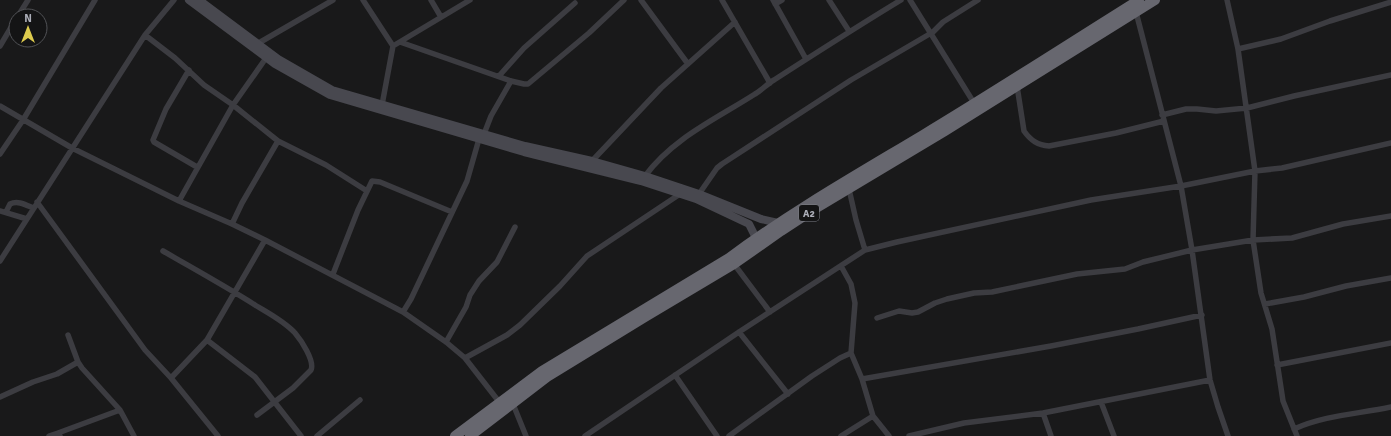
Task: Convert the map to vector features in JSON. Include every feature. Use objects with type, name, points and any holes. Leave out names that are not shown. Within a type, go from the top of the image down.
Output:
[{"type":"highway","name":"A2","points":[[470,436],[506,406],[547,377],[645,317],[778,223],[1139,0]]},
{"type":"highway","name":"A2","points":[[682,291],[734,264],[781,231],[1155,0]]},
{"type":"highway","name":"A2","points":[[455,436],[506,406]]},
{"type":"street","points":[[0,154],[95,0]]},
{"type":"street","points":[[0,261],[145,35],[174,0]]},
{"type":"street","points":[[189,0],[266,58],[330,95],[482,137],[592,161],[645,176],[699,194],[761,219],[778,223]]},
{"type":"street","points":[[199,0],[278,59],[332,90],[482,137],[524,152],[641,180],[696,199],[749,224],[756,238]]},
{"type":"street","points":[[257,44],[333,0]]},
{"type":"street","points":[[363,0],[393,46],[382,105]]},
{"type":"street","points":[[431,0],[441,17]]},
{"type":"street","points":[[393,46],[470,0]]},
{"type":"street","points":[[400,42],[510,81],[528,84],[624,0]]},
{"type":"street","points":[[641,0],[688,64]]},
{"type":"street","points":[[722,0],[770,83]]},
{"type":"street","points":[[782,0],[774,2],[806,59]]},
{"type":"street","points":[[830,0],[849,31]]},
{"type":"street","points":[[645,176],[651,167],[678,142],[701,126],[750,97],[849,31],[901,0]]},
{"type":"street","points":[[910,0],[974,103]]},
{"type":"street","points":[[699,194],[717,168],[722,164],[844,84],[931,33],[943,22],[978,0]]},
{"type":"street","points":[[1227,0],[1238,49],[1255,171],[1253,240],[1261,293],[1272,329],[1283,401],[1297,436]]},
{"type":"street","points":[[1238,49],[1281,39],[1330,21],[1391,2]]},
{"type":"street","points":[[499,76],[524,48],[575,3]]},
{"type":"street","points":[[1136,12],[1180,186],[1192,250],[1210,380],[1228,436]]},
{"type":"street","points":[[592,161],[661,88],[734,22]]},
{"type":"street","points":[[0,46],[8,32]]},
{"type":"street","points":[[145,35],[175,58],[204,85],[233,105],[278,141],[326,165],[367,191]]},
{"type":"street","points":[[179,201],[233,105],[266,58]]},
{"type":"street","points":[[188,70],[166,109],[153,140],[197,168]]},
{"type":"street","points":[[1017,86],[1024,131],[1033,141],[1049,146],[1116,133],[1186,109],[1216,111],[1247,108],[1391,75]]},
{"type":"street","points":[[403,312],[411,299],[467,181],[491,116],[510,81]]},
{"type":"street","points":[[0,106],[72,148],[179,201],[265,240],[333,274],[403,312],[466,358],[506,406],[526,436]]},
{"type":"street","points":[[232,224],[278,141]]},
{"type":"street","points":[[585,436],[739,332],[865,250],[1091,200],[1180,186],[1255,171],[1282,168],[1391,143]]},
{"type":"street","points":[[333,274],[372,181],[376,181],[452,212]]},
{"type":"street","points":[[849,189],[865,250]]},
{"type":"street","points":[[466,358],[507,335],[520,325],[560,286],[587,256],[680,194]]},
{"type":"street","points":[[26,219],[3,212],[10,204],[14,202],[18,202],[33,208]]},
{"type":"street","points":[[37,202],[145,350],[171,378],[218,436]]},
{"type":"street","points":[[877,318],[899,311],[912,313],[918,312],[935,303],[974,293],[992,292],[1077,274],[1125,268],[1192,250],[1253,240],[1292,238],[1344,224],[1391,216]]},
{"type":"street","points":[[446,342],[466,307],[470,295],[479,281],[497,262],[515,227]]},
{"type":"street","points":[[171,378],[207,340],[265,240]]},
{"type":"street","points":[[163,251],[273,316],[295,333],[310,358],[313,366],[308,374],[293,388],[257,415]]},
{"type":"street","points":[[734,264],[770,312]]},
{"type":"street","points":[[841,266],[851,284],[855,303],[851,353],[862,379],[873,416],[889,436]]},
{"type":"street","points":[[1265,304],[1304,297],[1346,286],[1391,278]]},
{"type":"street","points":[[862,379],[1138,330],[1202,315]]},
{"type":"street","points":[[739,332],[788,394]]},
{"type":"street","points":[[68,335],[78,362],[120,410],[134,436]]},
{"type":"street","points":[[207,340],[255,377],[301,436]]},
{"type":"street","points":[[1277,365],[1391,343]]},
{"type":"street","points":[[729,436],[812,376],[840,358],[851,353]]},
{"type":"street","points":[[0,397],[33,382],[57,374],[78,362]]},
{"type":"street","points":[[675,376],[717,436]]},
{"type":"street","points":[[909,436],[964,423],[1101,402],[1210,380]]},
{"type":"street","points":[[316,436],[360,400]]},
{"type":"street","points":[[1101,402],[1114,436]]},
{"type":"street","points":[[1294,429],[1304,424],[1334,416],[1364,413],[1391,407]]},
{"type":"street","points":[[49,436],[59,434],[120,410]]},
{"type":"street","points":[[1043,412],[1051,436]]},
{"type":"street","points":[[841,436],[873,416]]}]
